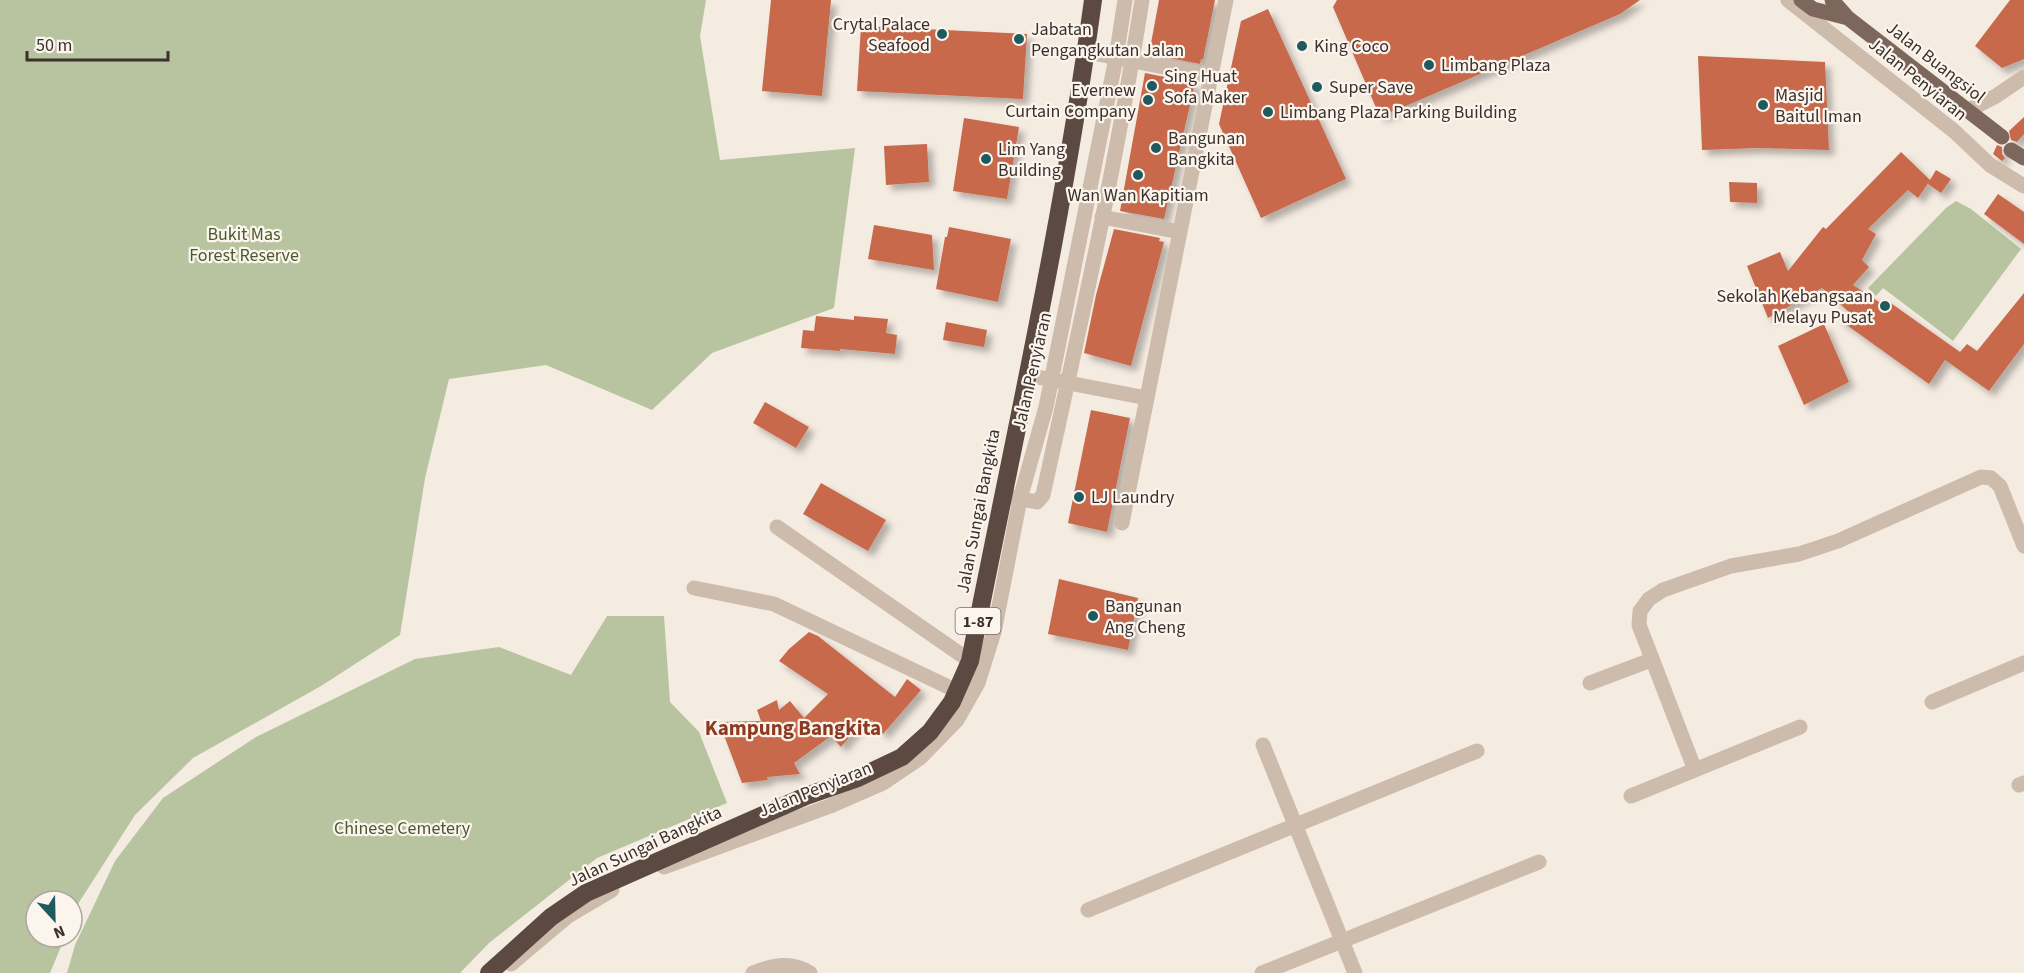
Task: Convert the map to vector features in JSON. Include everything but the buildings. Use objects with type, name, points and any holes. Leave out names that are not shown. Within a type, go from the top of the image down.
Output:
[{"type":"highway","name":"Jalan Sungai Bangkita","points":[[489,973],[552,917],[586,893],[806,796],[858,778],[902,757],[930,732],[952,702],[970,661],[1011,497],[1022,403],[1056,230],[1087,52],[1093,0]]},
{"type":"main road","points":[[1802,0],[1813,9],[1848,18]]},
{"type":"main road","points":[[1832,0],[1848,18]]},
{"type":"main road","name":"Jalan Buangsiol","points":[[1848,18],[2002,137]]},
{"type":"street","name":"Jalan Penyiaran","points":[[502,973],[568,916],[601,895],[673,864],[830,806],[883,783],[920,758],[957,720],[978,683],[994,632],[1011,497],[1046,407],[1116,58],[1125,0]]},
{"type":"street","points":[[1011,497],[1037,502],[1043,495],[1102,217],[1142,0]]},
{"type":"street","points":[[1122,523],[1226,0]]},
{"type":"street","name":"Jalan Penyiaran","points":[[1788,0],[1953,131],[1990,165],[2024,186]]},
{"type":"street","points":[[1087,52],[1210,76]]},
{"type":"street","points":[[1967,111],[1996,96],[2024,77]]},
{"type":"street","points":[[1102,217],[1180,232]]},
{"type":"street","points":[[1027,375],[1147,398]]},
{"type":"street","points":[[1022,403],[1062,410]]},
{"type":"street","points":[[1695,770],[1639,625],[1640,611],[1649,599],[1663,590],[1731,566],[1799,554],[1838,541],[1981,477],[1991,478],[2000,486],[2024,546]]},
{"type":"street","points":[[777,527],[970,661]]},
{"type":"street","points":[[694,588],[774,604],[957,691]]},
{"type":"street","points":[[1590,683],[1652,660]]},
{"type":"street","points":[[1932,702],[2024,663]]},
{"type":"street","points":[[1631,796],[1800,727]]},
{"type":"street","points":[[1263,745],[1355,973]]},
{"type":"street","points":[[1088,910],[1477,752]]},
{"type":"street","points":[[1262,973],[1539,862]]},
{"type":"street","points":[[753,973],[767,967],[785,964],[803,968],[810,973]]},
{"type":"green space","name":"Bukit Mas Forest Reserve","points":[[0,0],[706,0],[700,36],[720,160],[855,148],[834,308],[712,353],[652,410],[546,365],[449,379],[425,478],[400,635],[321,686],[193,758],[135,815],[84,895],[84,889],[24,889],[24,949],[60,949],[50,973],[0,973]]},
{"type":"green space","points":[[1956,201],[1971,209],[2021,249],[1953,341],[1883,288],[1876,296],[1868,288],[1946,208]]},
{"type":"green space","name":"Chinese Cemetery","points":[[607,616],[664,616],[670,702],[699,732],[727,803],[597,858],[489,943],[460,973],[67,973],[74,949],[84,949],[84,926],[115,861],[163,798],[256,737],[415,659],[499,647],[571,675]]},
{"type":"place","name":"Crytal Palace Seafood","points":[[942,34]]},
{"type":"place","name":"Jabatan Pengangkutan Jalan","points":[[1019,39]]},
{"type":"place","name":"King Coco","points":[[1302,46]]},
{"type":"place","name":"Limbang Plaza","points":[[1429,65]]},
{"type":"place","name":"Sing Huat Sofa Maker","points":[[1152,86]]},
{"type":"place","name":"Super Save","points":[[1317,87]]},
{"type":"place","name":"Evernew Curtain Company","points":[[1148,100]]},
{"type":"place","name":"Masjid Baitul Iman","points":[[1763,105]]},
{"type":"place","name":"Limbang Plaza Parking Building","points":[[1268,112]]},
{"type":"place","name":"Bangunan Bangkita","points":[[1156,148]]},
{"type":"place","name":"Lim Yang Building","points":[[986,159]]},
{"type":"place","name":"Wan Wan Kapitiam","points":[[1138,175]]},
{"type":"place","name":"Sekolah Kebangsaan Melayu Pusat","points":[[1885,306]]},
{"type":"place","name":"LJ Laundry","points":[[1079,497]]},
{"type":"place","name":"Bangunan Ang Cheng","points":[[1093,616]]},
{"type":"district","name":"Kampung Bangkita","points":[[793,728]]}]
